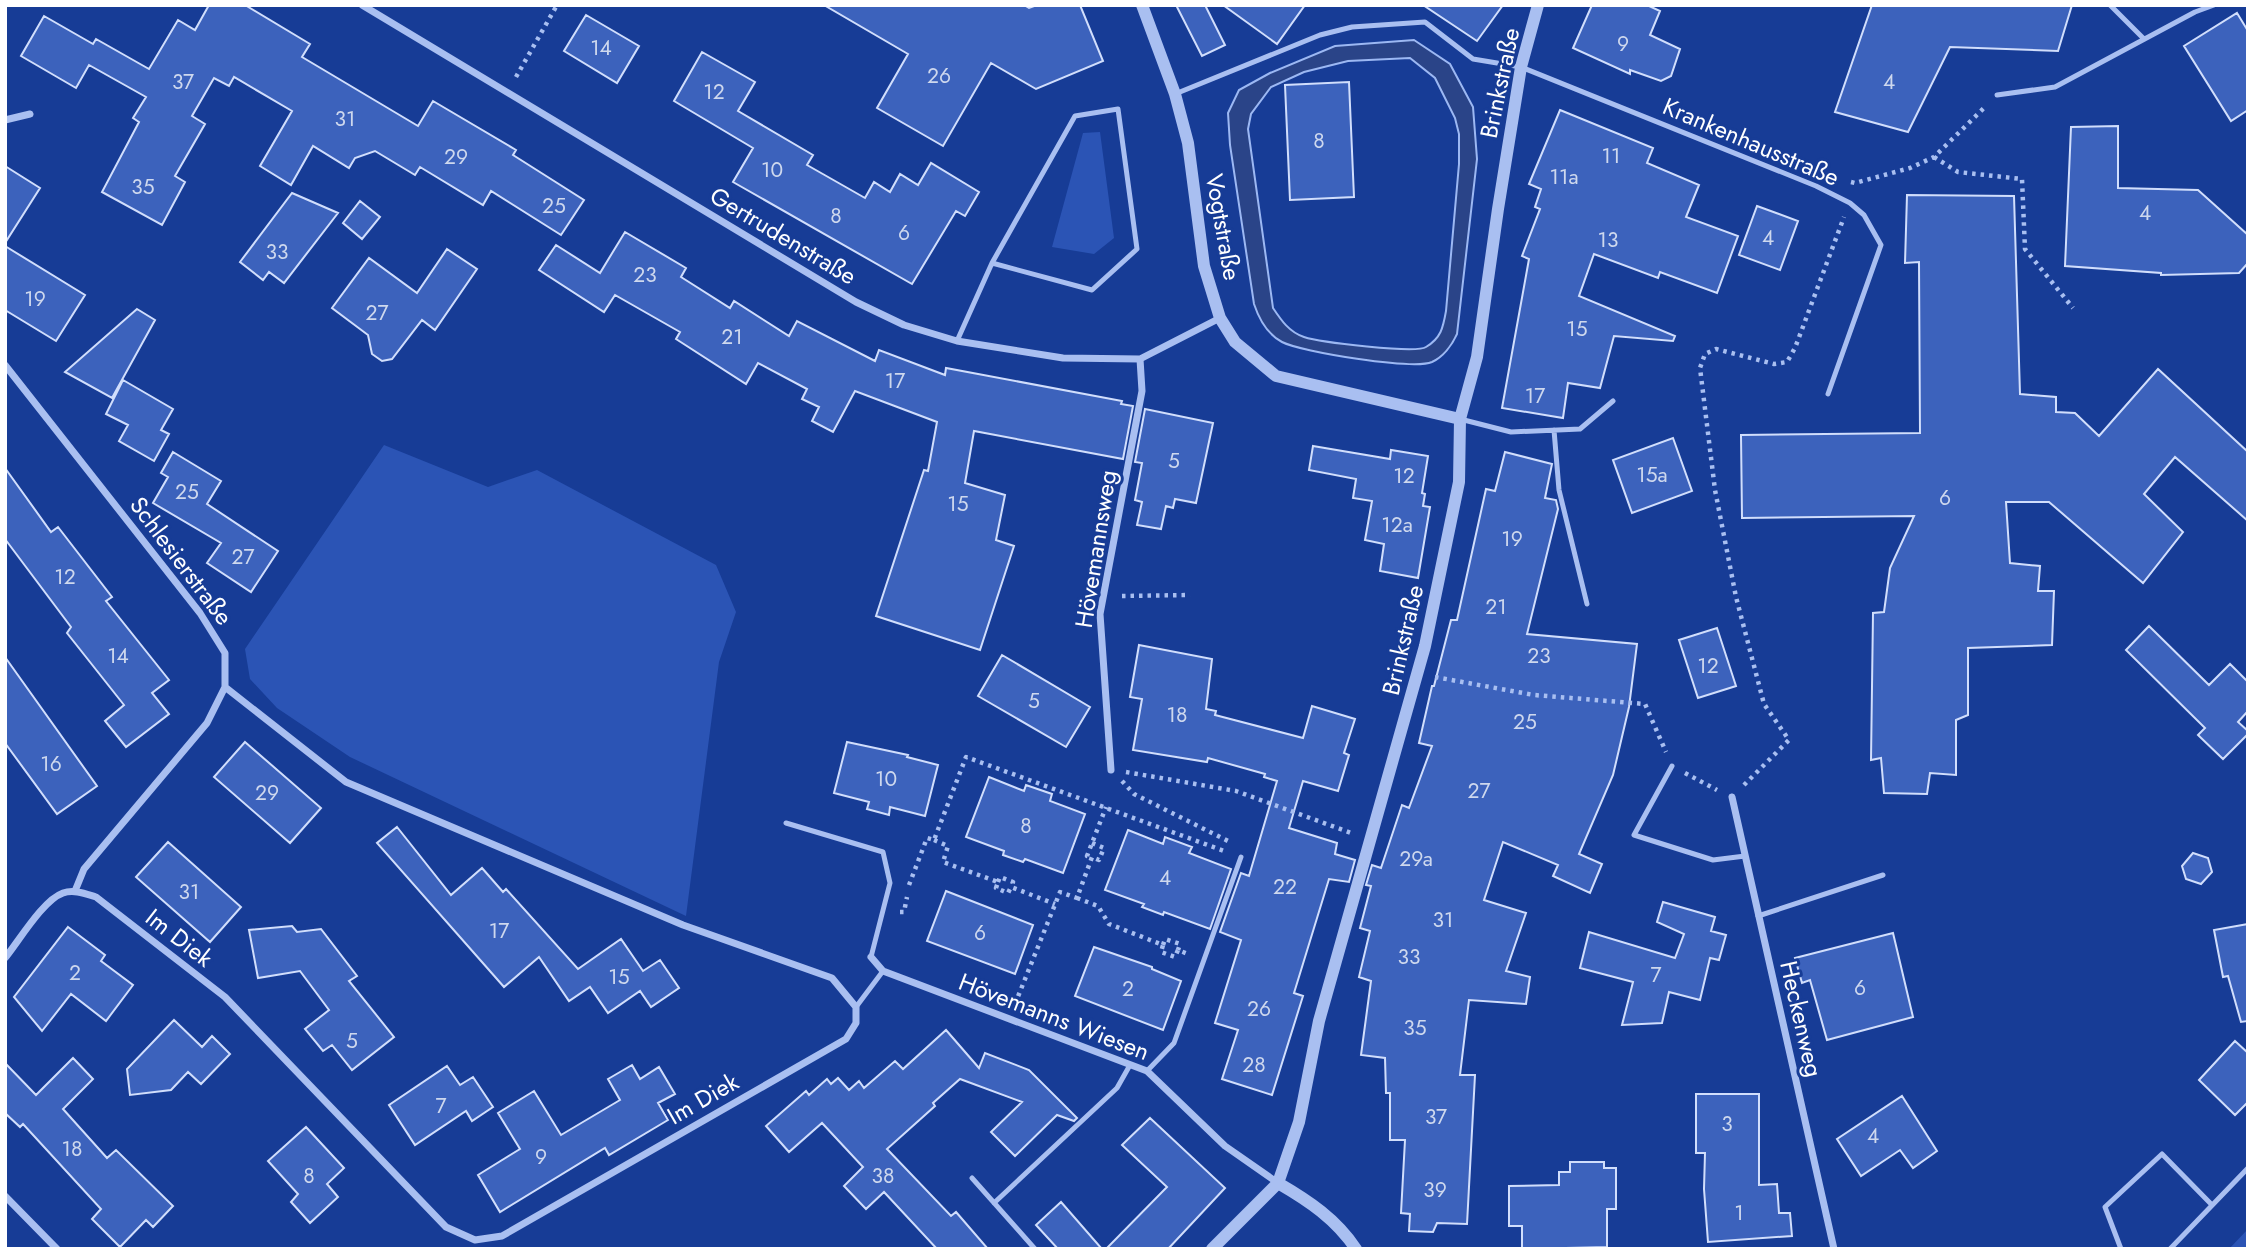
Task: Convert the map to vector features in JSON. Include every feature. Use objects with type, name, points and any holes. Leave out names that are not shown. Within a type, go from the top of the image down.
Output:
[{"type":"street","name":"Gertrudenstraße","points":[[362,5],[856,302],[904,325],[957,341],[1063,358],[1140,359],[1220,318]]},
{"type":"street","name":"Vogtstraße","points":[[1142,5],[1175,94],[1188,143],[1204,266],[1220,318],[1234,342],[1276,376],[1460,419]]},
{"type":"street","name":"Brinkstraße","points":[[1212,1249],[1278,1183],[1299,1122],[1319,1021],[1417,674],[1459,482],[1460,419],[1477,357],[1521,67],[1538,5]]},
{"type":"street","points":[[5,120],[30,114]]},
{"type":"street","name":"Hövemannsweg","points":[[1111,770],[1100,614],[1142,391],[1140,359]]},
{"type":"street","name":"Schlesierstraße","points":[[5,365],[200,613],[225,653],[225,687],[207,723],[84,869],[75,891]]},
{"type":"street","points":[[225,687],[346,782],[683,925],[832,978],[856,1007]]},
{"type":"street","name":"Heckenweg","points":[[1731,797],[1834,1249]]},
{"type":"street","points":[[5,958],[48,903],[63,893],[75,891]]},
{"type":"street","name":"Im Diek","points":[[75,891],[96,897],[225,997],[446,1227],[475,1240],[502,1236],[846,1039],[856,1023],[856,1007]]},
{"type":"street","name":"Hövemanns Wiesen","points":[[871,957],[883,971],[1147,1072],[1225,1146],[1278,1183]]},
{"type":"street","points":[[1278,1183],[1302,1197],[1343,1228],[1356,1249]]},
{"type":"street","points":[[5,1196],[57,1249]]},
{"type":"lane","points":[[2110,5],[2144,40]]},
{"type":"lane","points":[[1997,96],[2055,87],[2195,12],[2214,5]]},
{"type":"lane","name":"Krankenhausstraße","points":[[1175,94],[1320,34],[1352,27],[1425,22],[1473,60],[1521,67],[1816,186],[1850,203],[1864,215],[1881,245],[1828,394]]},
{"type":"lane","points":[[957,341],[992,263],[1075,116],[1118,109],[1137,249],[1092,290],[992,263]]},
{"type":"lane","points":[[1460,419],[1511,432],[1580,429],[1613,401]]},
{"type":"lane","points":[[1554,430],[1559,489],[1587,604]]},
{"type":"lane","points":[[1672,766],[1634,835],[1713,860],[1745,856]]},
{"type":"lane","points":[[786,823],[883,852],[890,883],[886,908],[871,957]]},
{"type":"lane","points":[[1147,1072],[1174,1044],[1241,857]]},
{"type":"lane","points":[[1758,916],[1883,875]]},
{"type":"lane","points":[[856,1007],[883,971]]},
{"type":"lane","points":[[993,1203],[1117,1088],[1130,1065]]},
{"type":"lane","points":[[2121,1249],[2105,1207],[2162,1154],[2212,1205]]},
{"type":"lane","points":[[2170,1249],[2248,1168]]},
{"type":"lane","points":[[972,1178],[1035,1249]]},
{"type":"path","points":[[506,93],[557,5]]},
{"type":"path","points":[[1843,178],[1856,183],[1910,168],[1934,157],[1997,96]]},
{"type":"path","points":[[1934,157],[1958,172],[2022,179],[2025,249],[2073,308]]},
{"type":"path","points":[[1417,674],[1534,695],[1645,704],[1672,766],[1731,797],[1789,740],[1764,704],[1736,597],[1715,490],[1700,368],[1705,354],[1716,349],[1774,363],[1787,362],[1795,348],[1856,183]]},
{"type":"path","points":[[1104,597],[1190,595]]},
{"type":"path","points":[[934,840],[966,757],[1241,857]]},
{"type":"path","points":[[1111,770],[1236,791],[1371,840]]},
{"type":"path","points":[[1111,770],[1134,794],[1238,846],[1241,857]]},
{"type":"path","points":[[1092,843],[1104,848],[1099,860],[1087,856],[1092,843],[1106,807]]},
{"type":"path","points":[[886,908],[904,912],[911,878],[927,838],[948,846],[943,862],[998,882],[1000,877],[1013,882],[1011,887],[1055,904]]},
{"type":"path","points":[[1077,898],[1092,857]]},
{"type":"path","points":[[1009,1019],[1060,892],[1098,906],[1108,924],[1163,945]]},
{"type":"path","points":[[1165,939],[1180,944],[1175,957],[1161,952],[1163,945],[1165,939]]},
{"type":"path","points":[[1178,950],[1204,960]]},
{"type":"shaded area","points":[[1414,40],[1450,64],[1473,107],[1477,159],[1457,334],[1447,350],[1432,362],[1381,362],[1293,346],[1277,339],[1268,330],[1254,304],[1230,145],[1228,113],[1239,90],[1270,73],[1335,46]],"holes":[[[1410,58],[1435,78],[1455,118],[1459,134],[1459,164],[1446,311],[1440,332],[1435,340],[1419,349],[1347,344],[1299,335],[1286,325],[1273,308],[1248,129],[1251,114],[1271,87],[1304,72],[1348,61]]]},
{"type":"shaded area","points":[[1100,132],[1114,238],[1094,254],[1052,247],[1083,133]]},
{"type":"shaded area","points":[[384,445],[488,487],[537,470],[716,565],[736,612],[719,662],[686,916],[350,757],[277,708],[250,679],[245,649]]},
{"type":"shaded area","points":[[2248,1229],[2248,1249],[2229,1249]]},
{"type":"building","points":[[209,5],[245,5],[310,44],[302,57],[418,126],[433,101],[516,150],[513,155],[584,200],[561,235],[491,191],[483,205],[420,167],[415,175],[375,151],[355,158],[349,168],[313,146],[291,185],[260,166],[292,111],[234,77],[229,86],[214,78],[192,116],[205,124],[175,176],[185,182],[162,225],[102,192],[139,122],[133,118],[146,97],[89,65],[76,88],[21,56],[44,16],[93,44],[96,39],[149,69],[178,20],[195,30]]},
{"type":"building","points":[[824,5],[1024,5],[1029,8],[1037,5],[1080,5],[1103,61],[1036,89],[991,63],[943,146],[877,108],[908,54]]},
{"type":"building","points":[[1176,5],[1205,5],[1225,45],[1202,56]]},
{"type":"building","points":[[1223,5],[1305,5],[1277,44]]},
{"type":"building","points":[[1423,5],[1503,5],[1477,41]]},
{"type":"building","points":[[1592,5],[1647,5],[1660,11],[1650,35],[1680,49],[1671,76],[1661,81],[1630,70],[1630,74],[1573,48]]},
{"type":"building","points":[[1872,5],[2072,5],[2058,51],[1950,47],[1908,132],[1835,112]]},
{"type":"building","points":[[2237,13],[2248,31],[2248,110],[2231,121],[2184,46]]},
{"type":"building","points":[[586,15],[639,46],[617,83],[564,51]]},
{"type":"building","points":[[702,52],[755,82],[738,111],[813,155],[807,165],[865,198],[874,182],[890,192],[900,174],[918,185],[931,163],[979,192],[965,216],[956,211],[912,284],[733,182],[753,148],[674,101]]},
{"type":"building","points":[[1349,82],[1354,197],[1290,200],[1285,85]]},
{"type":"building","points":[[1560,110],[1653,148],[1647,163],[1699,185],[1686,217],[1738,236],[1717,293],[1660,272],[1658,278],[1594,254],[1579,296],[1675,336],[1673,341],[1614,336],[1600,388],[1568,383],[1563,418],[1502,408],[1529,259],[1522,256],[1540,209],[1535,207],[1541,189],[1529,184]]},
{"type":"building","points":[[2118,126],[2118,188],[2198,190],[2248,235],[2248,263],[2239,273],[2161,275],[2065,266],[2071,127]]},
{"type":"building","points":[[5,166],[40,188],[5,243]]},
{"type":"building","points":[[292,193],[338,213],[284,283],[269,272],[263,280],[240,262]]},
{"type":"building","points":[[1907,195],[2014,196],[2020,394],[2056,397],[2056,412],[2075,413],[2099,436],[2158,369],[2248,452],[2248,521],[2175,457],[2144,494],[2183,532],[2143,583],[2049,502],[2006,502],[2010,563],[2040,566],[2038,591],[2054,591],[2052,645],[1968,648],[1968,715],[1956,720],[1956,775],[1930,773],[1927,794],[1884,793],[1881,758],[1871,760],[1873,613],[1884,612],[1890,568],[1914,516],[1742,518],[1741,435],[1920,433],[1919,262],[1905,263]]},
{"type":"building","points":[[360,201],[380,217],[362,239],[343,223]]},
{"type":"building","points":[[1757,206],[1798,221],[1780,270],[1739,255]]},
{"type":"building","points":[[625,232],[686,268],[681,277],[730,308],[734,301],[789,336],[797,321],[875,361],[879,350],[945,375],[946,368],[1122,401],[1121,404],[1133,406],[1123,459],[974,431],[965,483],[1005,495],[996,540],[1014,546],[980,650],[876,616],[924,470],[928,471],[937,422],[855,391],[833,432],[812,421],[819,407],[802,399],[807,389],[758,363],[746,384],[676,339],[680,332],[615,295],[604,312],[539,270],[556,245],[600,273]]},
{"type":"building","points":[[5,246],[85,295],[56,341],[5,310]]},
{"type":"building","points":[[447,249],[477,269],[435,330],[422,320],[392,359],[382,361],[372,354],[368,335],[332,308],[369,258],[417,293]]},
{"type":"building","points":[[137,309],[155,320],[112,398],[65,372]]},
{"type":"building","points":[[123,380],[173,409],[161,430],[169,434],[154,461],[119,441],[128,425],[106,414]]},
{"type":"building","points":[[1145,409],[1213,423],[1196,503],[1175,499],[1173,508],[1166,506],[1161,529],[1137,525],[1142,502],[1135,500],[1142,463],[1135,462]]},
{"type":"building","points":[[1673,438],[1692,491],[1632,513],[1613,460]]},
{"type":"building","points":[[1313,446],[1390,459],[1391,450],[1428,456],[1422,493],[1425,494],[1423,506],[1430,507],[1418,578],[1380,571],[1384,544],[1365,540],[1372,501],[1353,498],[1356,479],[1309,470]]},
{"type":"building","points":[[173,452],[221,481],[207,504],[278,551],[251,592],[207,563],[221,543],[153,503],[168,477],[161,473]]},
{"type":"building","points":[[1505,452],[1552,464],[1545,498],[1556,500],[1558,509],[1527,634],[1637,644],[1629,707],[1613,775],[1579,854],[1602,864],[1590,893],[1553,876],[1558,865],[1503,842],[1484,900],[1526,913],[1506,971],[1530,977],[1526,1004],[1469,1000],[1460,1075],[1475,1075],[1467,1224],[1437,1223],[1433,1232],[1409,1231],[1410,1214],[1401,1213],[1405,1140],[1390,1140],[1390,1093],[1386,1093],[1385,1058],[1361,1055],[1371,981],[1359,977],[1370,931],[1360,928],[1371,886],[1366,885],[1372,865],[1381,868],[1402,805],[1409,808],[1432,746],[1419,743],[1432,686],[1451,620],[1457,620],[1486,489],[1495,491]]},
{"type":"building","points":[[5,468],[51,532],[58,527],[112,597],[106,601],[169,680],[152,693],[169,714],[126,747],[105,721],[124,705],[67,633],[71,627],[5,539]]},
{"type":"building","points":[[2149,626],[2209,685],[2230,664],[2248,682],[2248,711],[2238,722],[2248,734],[2223,759],[2198,735],[2205,728],[2126,650]]},
{"type":"building","points":[[1717,628],[1736,686],[1698,698],[1679,640]]},
{"type":"building","points":[[1139,645],[1212,659],[1206,709],[1216,711],[1215,715],[1303,738],[1312,706],[1355,719],[1344,753],[1349,755],[1338,791],[1303,781],[1289,828],[1337,843],[1335,854],[1355,860],[1349,882],[1329,879],[1294,993],[1303,996],[1272,1095],[1222,1079],[1238,1030],[1215,1023],[1241,940],[1220,932],[1241,873],[1249,876],[1277,781],[1264,777],[1265,774],[1208,758],[1207,762],[1133,750],[1142,699],[1130,697]]},
{"type":"building","points":[[1002,655],[1090,707],[1066,747],[978,696]]},
{"type":"building","points":[[5,657],[97,786],[57,814],[5,743]]},
{"type":"building","points":[[245,742],[321,808],[290,843],[214,777]]},
{"type":"building","points":[[847,742],[908,755],[907,757],[938,765],[925,816],[890,807],[889,815],[867,809],[869,802],[834,793]]},
{"type":"building","points":[[989,777],[1024,791],[1026,785],[1052,794],[1050,801],[1085,814],[1063,873],[1025,859],[1023,862],[1003,855],[1004,851],[966,837]]},
{"type":"building","points":[[397,827],[451,895],[482,868],[503,892],[506,889],[578,969],[621,939],[643,971],[660,960],[679,988],[651,1007],[640,991],[608,1013],[590,987],[569,1001],[539,957],[504,987],[377,843]]},
{"type":"building","points":[[1128,830],[1163,844],[1165,837],[1192,847],[1189,853],[1231,869],[1210,929],[1164,912],[1163,915],[1142,907],[1144,904],[1105,890]]},
{"type":"building","points":[[168,842],[241,907],[210,942],[136,877]]},
{"type":"building","points":[[2193,853],[2208,858],[2212,872],[2201,884],[2186,879],[2182,866]]},
{"type":"building","points":[[946,891],[1033,925],[1015,974],[927,941]]},
{"type":"building","points":[[1663,902],[1715,917],[1711,931],[1726,935],[1719,960],[1710,958],[1700,1000],[1669,992],[1662,1023],[1622,1025],[1633,982],[1580,968],[1589,932],[1675,958],[1684,934],[1657,922]]},
{"type":"building","points":[[2248,924],[2248,1021],[2241,1022],[2228,976],[2223,977],[2214,930]]},
{"type":"building","points":[[292,926],[297,932],[321,929],[357,976],[349,981],[394,1037],[352,1070],[332,1045],[323,1051],[305,1029],[329,1010],[300,971],[258,978],[249,930]]},
{"type":"building","points":[[68,927],[105,955],[101,961],[133,985],[106,1021],[71,994],[42,1031],[14,997]]},
{"type":"building","points":[[1893,933],[1913,1017],[1827,1040],[1810,980],[1802,983],[1795,958]]},
{"type":"building","points":[[1094,947],[1152,967],[1181,981],[1163,1030],[1075,996]]},
{"type":"building","points":[[174,1020],[202,1047],[212,1036],[230,1054],[201,1084],[188,1072],[171,1090],[130,1095],[127,1069]]},
{"type":"building","points":[[946,1030],[979,1068],[985,1053],[1029,1070],[1077,1118],[1074,1121],[1057,1115],[1015,1156],[991,1132],[1022,1102],[960,1079],[933,1103],[935,1106],[887,1149],[951,1216],[956,1212],[988,1249],[937,1249],[884,1192],[866,1209],[844,1186],[863,1167],[822,1123],[789,1152],[766,1126],[806,1091],[809,1095],[827,1079],[831,1084],[838,1078],[849,1090],[859,1081],[864,1088],[895,1061],[903,1069]]},
{"type":"building","points":[[2235,1041],[2248,1053],[2248,1102],[2235,1115],[2199,1080]]},
{"type":"building","points":[[73,1058],[93,1079],[63,1109],[107,1158],[116,1150],[173,1206],[153,1227],[146,1220],[120,1247],[92,1219],[101,1209],[23,1124],[20,1127],[5,1113],[5,1063],[36,1095]]},
{"type":"building","points":[[632,1065],[640,1079],[659,1067],[675,1094],[658,1103],[668,1120],[609,1155],[605,1148],[500,1212],[478,1175],[520,1149],[498,1113],[534,1091],[561,1135],[620,1100],[608,1079]]},
{"type":"building","points":[[447,1066],[460,1085],[473,1077],[493,1107],[472,1121],[466,1111],[415,1145],[389,1105]]},
{"type":"building","points":[[1696,1094],[1759,1094],[1759,1185],[1777,1184],[1779,1213],[1790,1213],[1792,1236],[1708,1242],[1704,1189],[1705,1153],[1696,1153]]},
{"type":"building","points":[[1902,1096],[1937,1151],[1913,1168],[1900,1150],[1861,1176],[1837,1139]]},
{"type":"building","points":[[1150,1118],[1225,1188],[1168,1249],[1106,1249],[1167,1187],[1122,1145]]},
{"type":"building","points":[[306,1127],[344,1168],[327,1184],[338,1197],[310,1223],[291,1202],[298,1194],[268,1161]]},
{"type":"building","points":[[1570,1162],[1604,1162],[1604,1168],[1616,1168],[1616,1209],[1607,1209],[1607,1247],[1522,1249],[1522,1226],[1509,1226],[1509,1186],[1559,1185],[1559,1172],[1570,1172]]},
{"type":"building","points":[[1061,1202],[1102,1249],[1058,1249],[1036,1225]]}]
